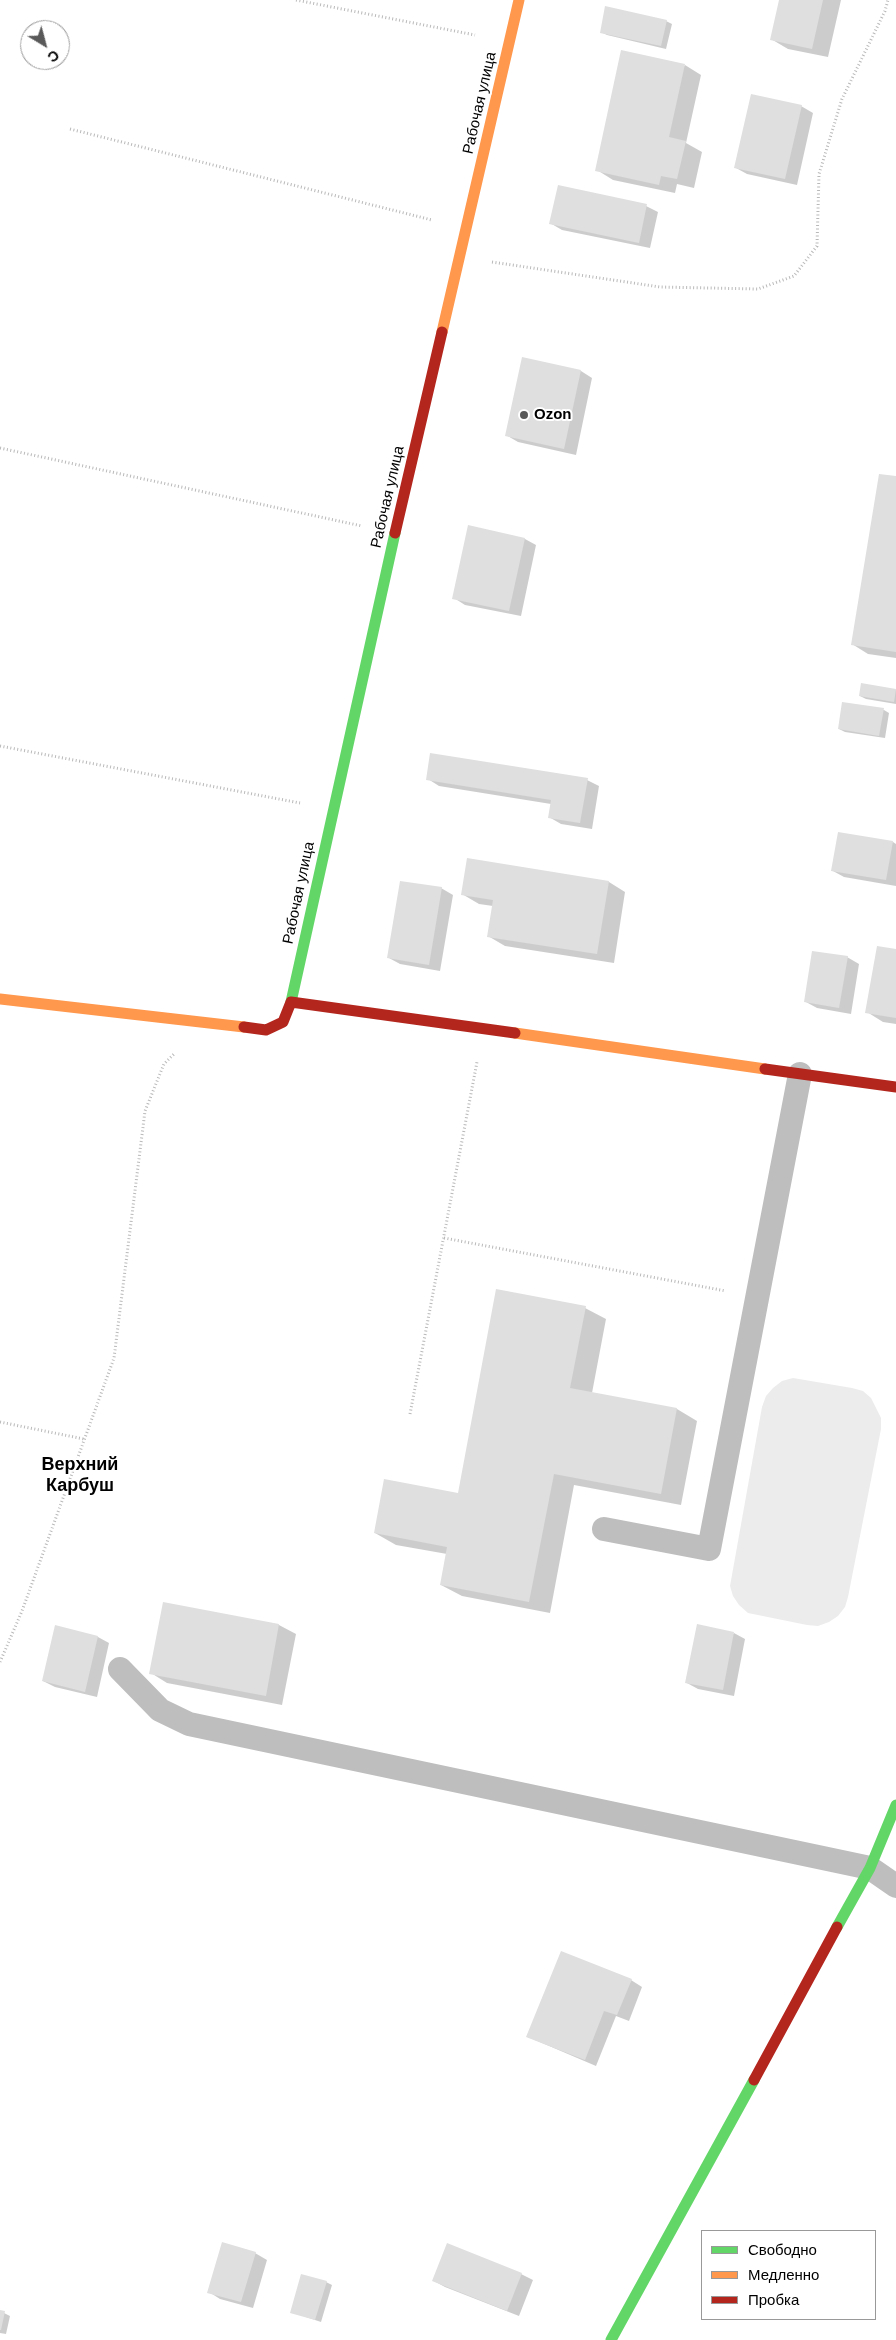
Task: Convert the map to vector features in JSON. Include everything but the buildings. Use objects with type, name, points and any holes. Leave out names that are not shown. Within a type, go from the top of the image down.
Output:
[{"type":"street","name":"Рабочая улица","points":[[0,998],[266,1030],[283,1022],[291,1002],[395,533],[519,0]]},
{"type":"street","points":[[291,1002],[896,1087]]},
{"type":"street","points":[[611,2340],[870,1868],[896,1805]]},
{"type":"lane","points":[[604,1529],[709,1549],[800,1074]]},
{"type":"lane","points":[[120,1669],[160,1710],[189,1724],[870,1868],[896,1886]]},
{"type":"path","points":[[296,0],[510,41]]},
{"type":"path","points":[[459,257],[660,287],[758,289],[794,276],[817,246],[819,174],[842,99],[885,11],[888,0]]},
{"type":"path","points":[[70,129],[466,228]]},
{"type":"path","points":[[0,448],[395,533]]},
{"type":"path","points":[[0,746],[333,809]]},
{"type":"path","points":[[0,1662],[22,1611],[114,1358],[145,1111],[164,1064],[204,1023]]},
{"type":"path","points":[[410,1414],[484,1029]]},
{"type":"path","points":[[444,1238],[758,1297]]},
{"type":"path","points":[[0,1422],[84,1439]]},
{"type":"shaded area","points":[[793,1378],[863,1391],[871,1398],[881,1418],[881,1429],[845,1607],[838,1616],[818,1626],[748,1613],[733,1596],[730,1586],[762,1407],[766,1396],[773,1388],[782,1381]]},
{"type":"traffic: fast","points":[[291,1002],[395,533]]},
{"type":"traffic: fast","points":[[837,1927],[870,1868],[896,1805]]},
{"type":"traffic: fast","points":[[611,2340],[754,2080]]},
{"type":"traffic: slow","points":[[442,332],[519,0]]},
{"type":"traffic: slow","points":[[0,999],[244,1027]]},
{"type":"traffic: slow","points":[[515,1033],[765,1069]]},
{"type":"traffic: jam","points":[[395,533],[442,332]]},
{"type":"traffic: jam","points":[[244,1027],[266,1030],[283,1022],[291,1002],[515,1033]]},
{"type":"traffic: jam","points":[[765,1069],[896,1087]]},
{"type":"traffic: jam","points":[[754,2080],[837,1927]]},
{"type":"place","name":"Ozon","points":[[524,415]]},
{"type":"district","name":"Верхний Карбуш","points":[[80,1475]]}]
